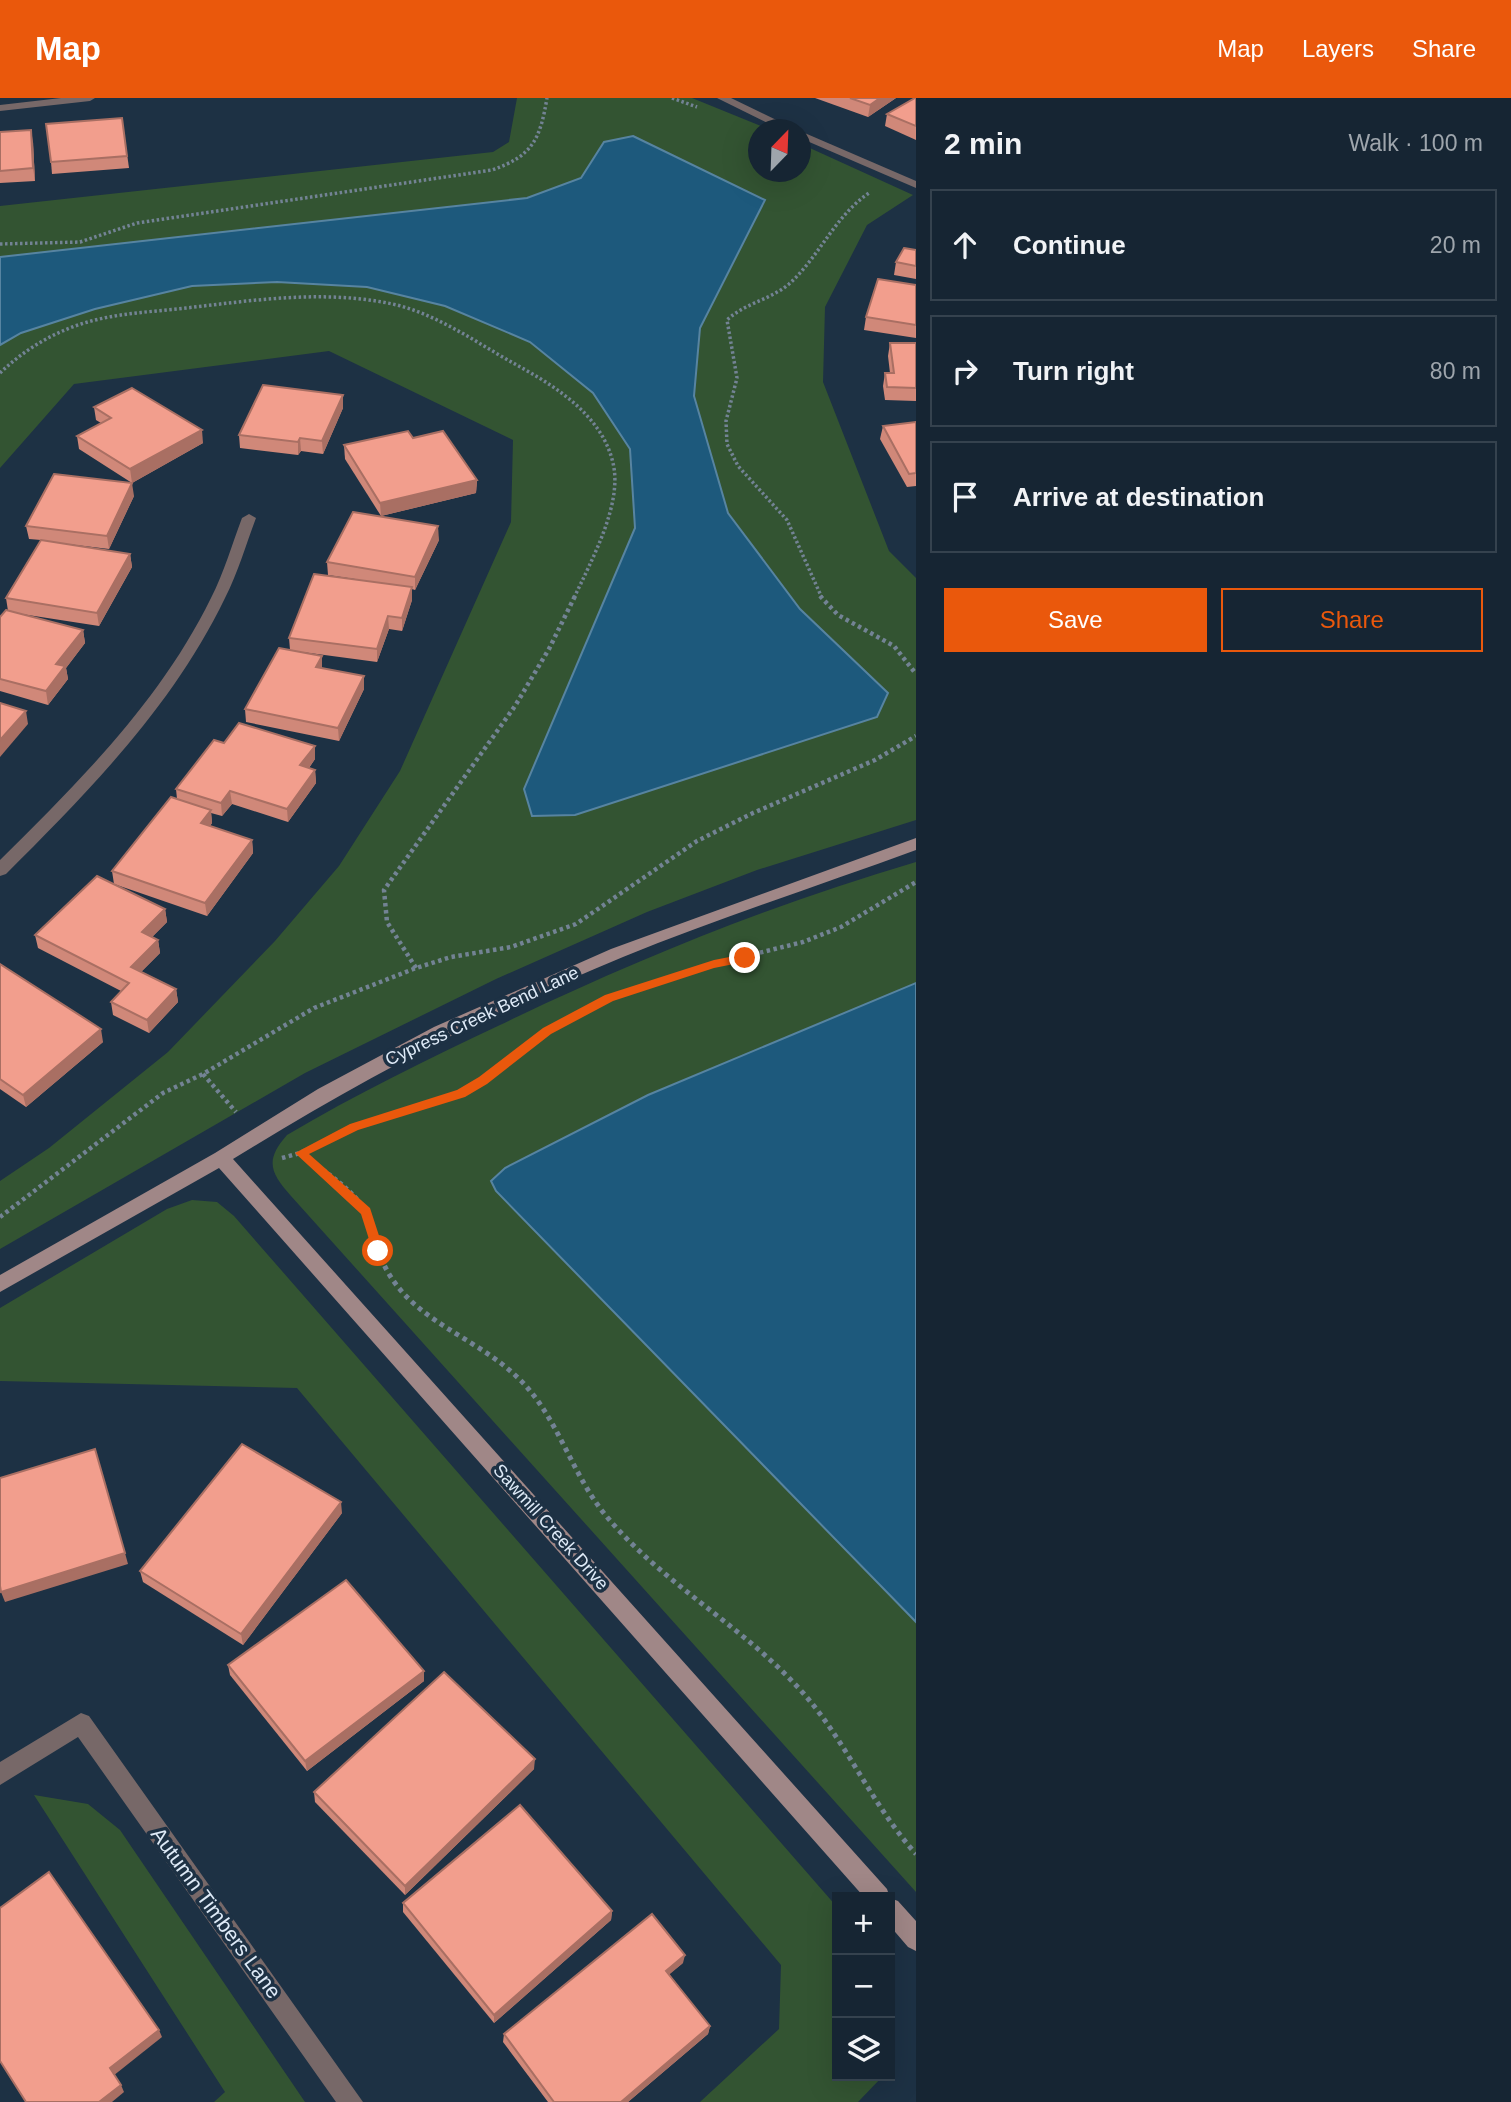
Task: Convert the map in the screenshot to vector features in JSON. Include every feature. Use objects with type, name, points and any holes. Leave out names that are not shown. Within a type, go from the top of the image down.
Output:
[{"type":"street","points":[[0,108],[90,98]]},
{"type":"street","points":[[722,98],[768,119]]},
{"type":"street","points":[[811,139],[916,186]]},
{"type":"street","points":[[0,870],[74,797],[142,719],[191,646],[219,597],[249,518]]},
{"type":"street","name":"Cypress Creek Bend Lane","points":[[0,1284],[221,1158],[324,1094],[452,1026],[617,953],[916,845]]},
{"type":"street","name":"Sawmill Creek Drive","points":[[221,1158],[875,1892]]},
{"type":"street","name":"Autumn Timbers Lane","points":[[0,1773],[80,1723],[351,2102]]},
{"type":"street","points":[[895,1915],[916,1939]]},
{"type":"path","points":[[0,244],[80,242],[137,223],[500,168],[522,160],[528,153],[538,134],[547,98]]},
{"type":"path","points":[[877,188],[847,208],[802,270],[786,285],[740,309],[727,320],[737,369],[726,417],[726,434],[730,455],[792,527],[800,544],[809,579],[826,604],[840,616],[886,640],[902,654],[916,674]]},
{"type":"path","points":[[0,373],[12,361],[58,333],[111,317],[264,299],[349,296],[424,314],[528,371],[575,404],[607,442],[615,478],[610,512],[555,642],[460,788],[384,890],[381,906],[388,928],[416,968]]},
{"type":"path","points":[[0,1217],[163,1093],[202,1074],[314,1008],[416,968],[451,957],[511,947],[547,936],[576,923],[697,841],[753,813],[875,760],[916,736]]},
{"type":"path","points":[[275,1158],[300,1153],[355,1127],[461,1093],[491,1075],[547,1031],[609,998],[714,964],[803,942],[841,927],[889,895],[916,882]]},
{"type":"path","points":[[202,1074],[234,1110]]},
{"type":"path","points":[[300,1153],[366,1212],[384,1266],[410,1301],[432,1322],[493,1357],[523,1384],[554,1424],[579,1475],[613,1523],[653,1563],[712,1610],[805,1695],[889,1824],[916,1854]]},
{"type":"green space","points":[[517,98],[692,98],[748,121],[748,182],[811,182],[811,149],[913,195],[867,225],[825,307],[823,382],[889,551],[916,578],[916,820],[757,870],[647,912],[496,979],[305,1073],[0,1249],[0,1181],[49,1148],[168,1052],[275,941],[339,866],[400,771],[511,522],[513,440],[329,351],[74,384],[0,468],[0,206],[493,152],[509,142]]},
{"type":"green space","points":[[916,862],[916,983],[648,1095],[505,1168],[491,1182],[496,1191],[916,1622],[916,1892],[291,1196],[275,1173],[273,1160],[275,1152],[287,1135],[392,1077],[500,1025],[653,956],[756,915]]},
{"type":"green space","points":[[192,1200],[217,1202],[234,1216],[832,1901],[832,2081],[878,2081],[858,2102],[700,2102],[779,2029],[781,1965],[297,1388],[0,1381],[0,1308],[167,1209]]},
{"type":"green space","points":[[34,1795],[88,1804],[120,1830],[305,2102],[214,2102],[225,2092]]},
{"type":"water","points":[[633,136],[765,200],[700,328],[694,396],[728,513],[800,609],[888,693],[877,717],[575,815],[532,816],[524,789],[635,528],[630,449],[593,393],[530,342],[445,306],[367,287],[277,282],[192,286],[95,309],[21,333],[0,345],[0,257],[527,198],[581,178],[604,142]]},
{"type":"water","points":[[916,983],[916,1622],[496,1191],[491,1181],[505,1168],[648,1095]]},
{"type":"building","points":[[850,98],[880,98],[870,105]]},
{"type":"building","points":[[916,98],[916,126],[887,114]]},
{"type":"building","points":[[122,118],[127,156],[51,162],[46,124]]},
{"type":"building","points":[[31,130],[33,168],[0,171],[0,132]]},
{"type":"building","points":[[904,248],[916,250],[916,266],[896,262]]},
{"type":"building","points":[[878,279],[916,285],[916,325],[866,317]]},
{"type":"building","points":[[890,343],[916,343],[916,388],[887,387],[885,373],[894,373]]},
{"type":"building","points":[[263,385],[343,395],[322,441],[300,438],[298,442],[239,435]]},
{"type":"building","points":[[132,388],[202,430],[130,469],[77,436],[111,418],[94,407]]},
{"type":"building","points":[[916,422],[916,473],[909,474],[883,426]]},
{"type":"building","points":[[408,431],[413,438],[443,431],[477,480],[380,503],[344,445]]},
{"type":"building","points":[[54,474],[132,483],[107,536],[26,526]]},
{"type":"building","points":[[353,512],[438,526],[415,577],[327,562]]},
{"type":"building","points":[[41,540],[130,554],[97,613],[6,598]]},
{"type":"building","points":[[314,574],[412,587],[402,618],[388,616],[377,649],[289,638]]},
{"type":"building","points":[[6,610],[83,630],[56,664],[65,666],[46,691],[0,679],[0,617]]},
{"type":"building","points":[[279,648],[322,656],[316,667],[364,676],[338,728],[245,709]]},
{"type":"building","points":[[0,703],[26,711],[0,740]]},
{"type":"building","points":[[239,723],[315,746],[300,765],[315,770],[287,809],[230,791],[221,803],[176,789],[214,740],[224,743]]},
{"type":"building","points":[[171,797],[211,810],[201,823],[252,840],[205,903],[112,871]]},
{"type":"building","points":[[97,876],[165,909],[142,932],[158,940],[131,967],[176,989],[147,1020],[111,1002],[129,983],[35,935]]},
{"type":"building","points":[[0,964],[101,1029],[23,1095],[0,1079]]},
{"type":"building","points":[[242,1444],[341,1502],[241,1634],[140,1571]]},
{"type":"building","points":[[95,1449],[125,1553],[1,1592],[0,1478]]},
{"type":"building","points":[[346,1580],[424,1671],[305,1761],[228,1665]]},
{"type":"building","points":[[444,1672],[535,1759],[405,1886],[314,1792]]},
{"type":"building","points":[[520,1805],[612,1911],[494,2015],[403,1903]]},
{"type":"building","points":[[49,1872],[159,2030],[110,2068],[121,2085],[99,2102],[26,2102],[0,2061],[0,1908]]},
{"type":"building","points":[[652,1914],[685,1955],[666,1971],[710,2026],[621,2102],[554,2102],[504,2034]]},
{"type":"route","points":[[378,1251],[366,1212],[300,1153],[355,1127],[441,1102],[461,1093],[507,1063],[547,1031],[609,998],[651,982],[745,958]]}]
